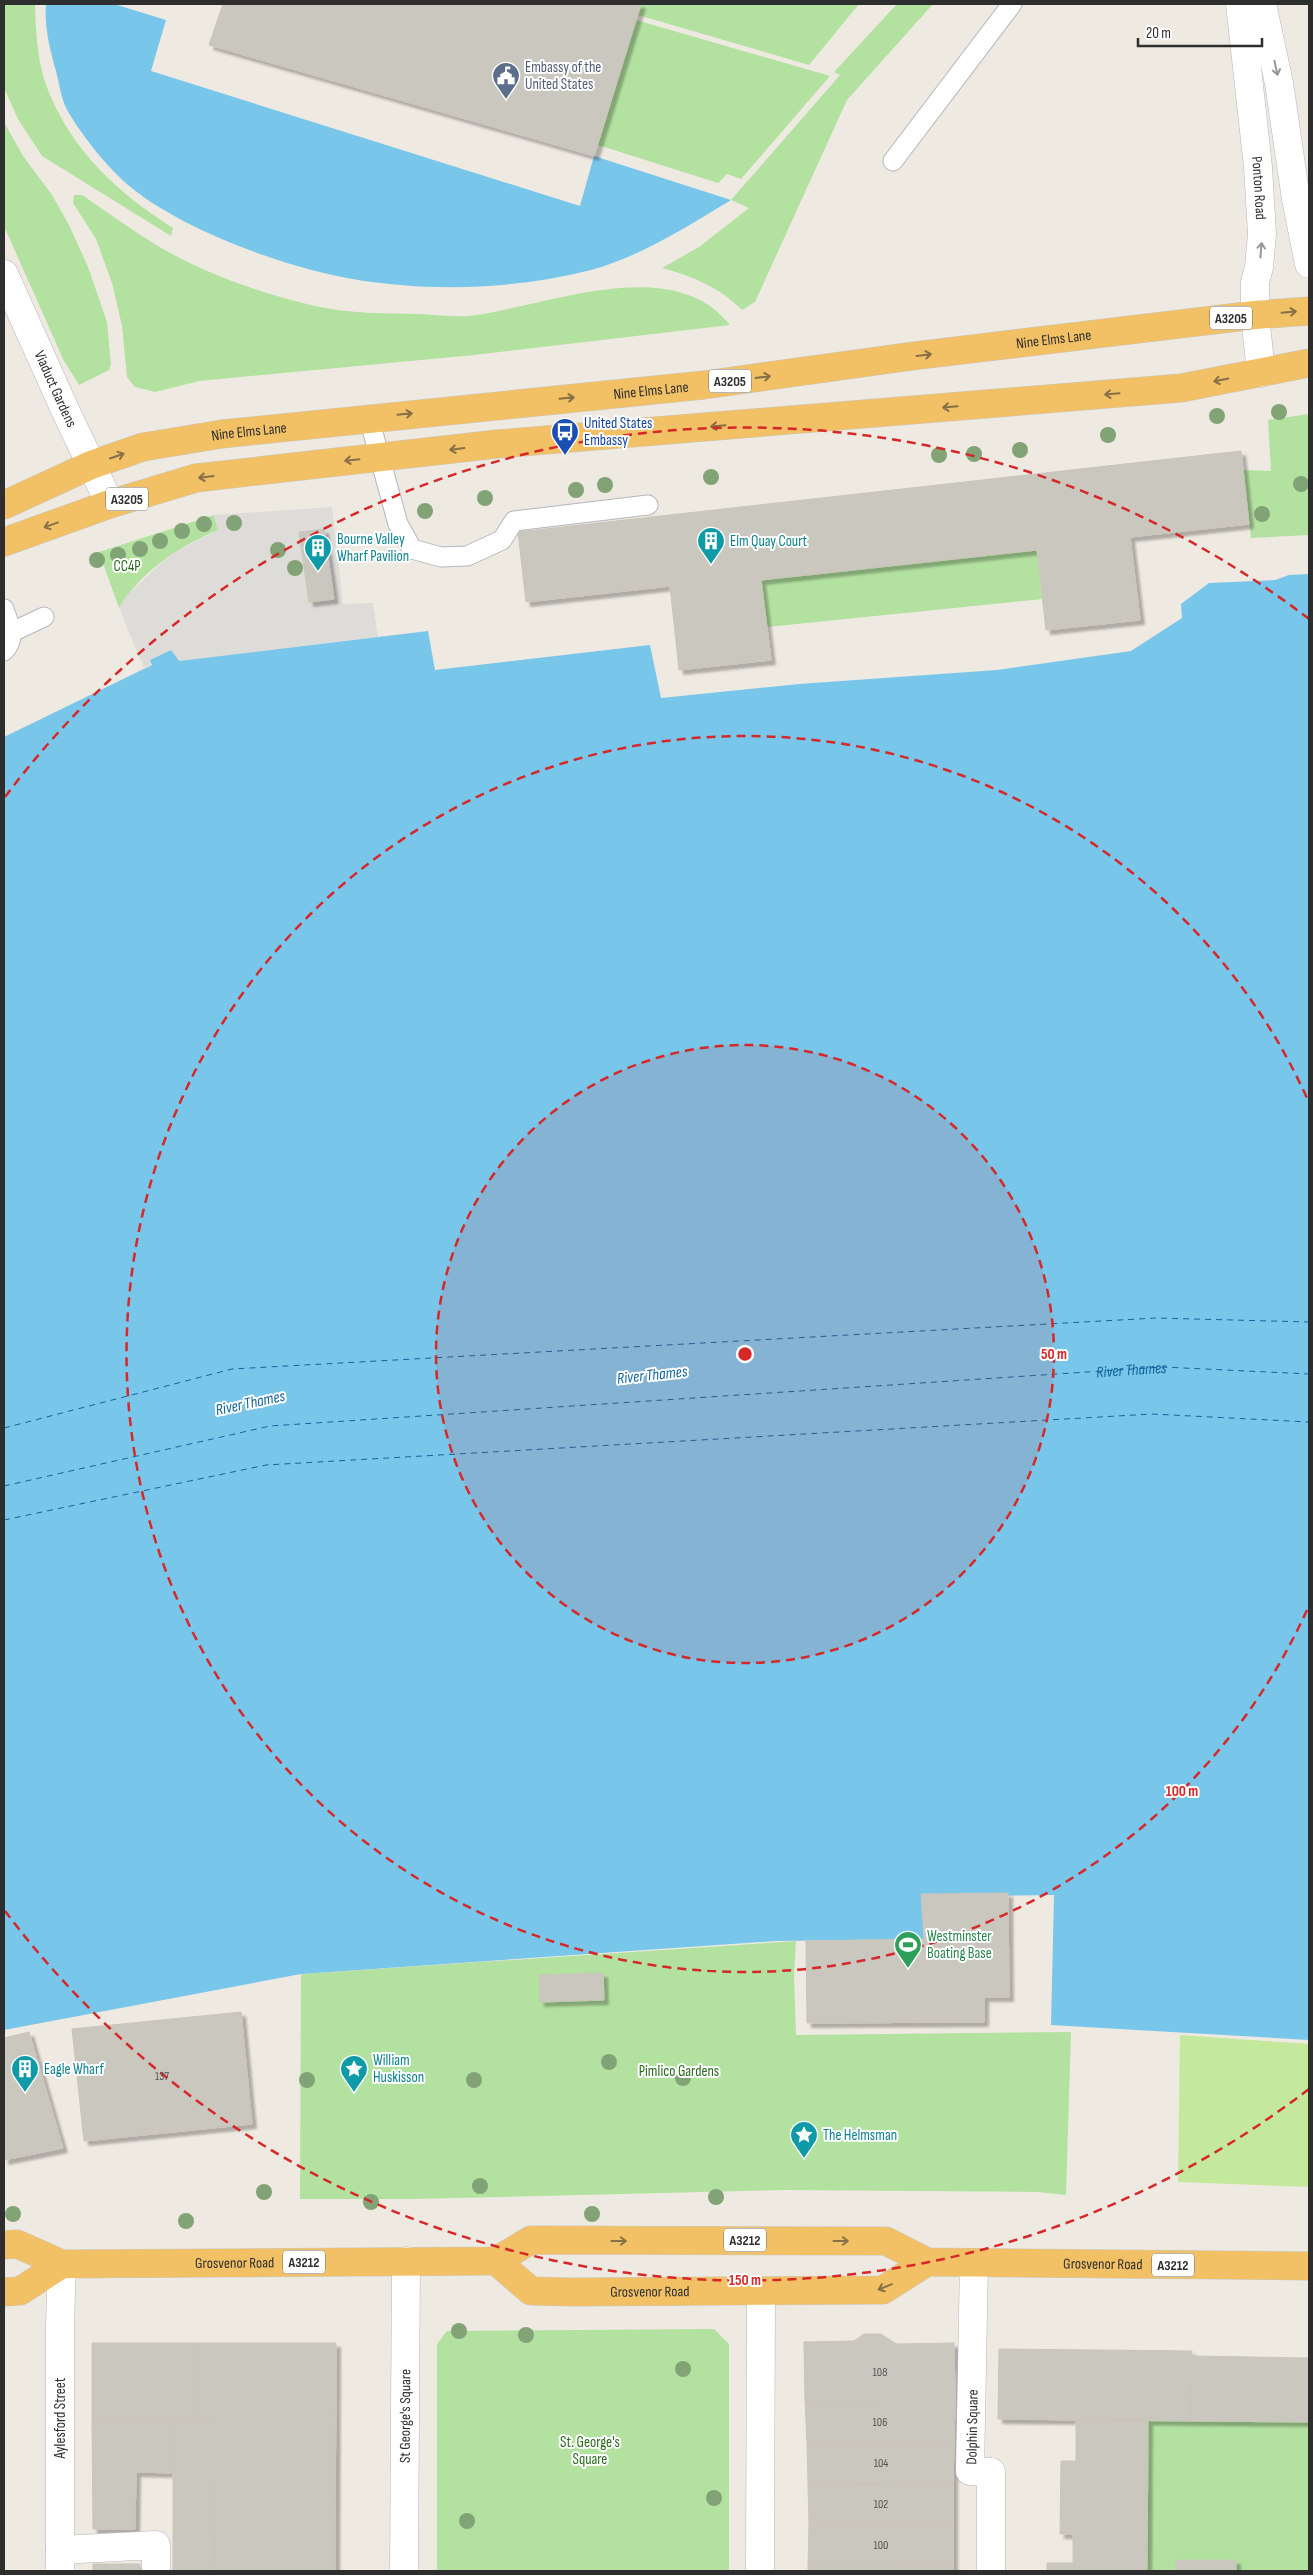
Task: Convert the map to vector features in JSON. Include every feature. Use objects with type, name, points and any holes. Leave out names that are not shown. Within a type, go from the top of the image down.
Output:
[{"type":"highway","name":"Nine Elms Lane","points":[[4,505],[92,466],[143,447],[222,434],[714,383],[913,356],[1255,315],[1309,311]]},
{"type":"highway","name":"A3205","points":[[4,542],[110,504],[196,478],[497,444],[1181,388],[1309,363]]},
{"type":"highway","name":"Grosvenor Road","points":[[4,2245],[17,2244],[62,2264],[496,2261],[531,2240],[886,2241],[927,2262],[1309,2266]]},
{"type":"highway","name":"Grosvenor Road","points":[[496,2261],[531,2290],[761,2291],[883,2290],[927,2262]]},
{"type":"highway","points":[[4,2292],[20,2290],[62,2264]]},
{"type":"street","name":"Ponton Road","points":[[1240,4],[1258,167],[1262,234],[1259,267],[1255,282],[1255,315],[1261,373]]},
{"type":"street","points":[[1262,4],[1279,83],[1296,199],[1309,264]]},
{"type":"street","name":"Viaduct Gardens","points":[[4,274],[110,504]]},
{"type":"street","name":"St George's Square","points":[[404,2571],[406,2261]]},
{"type":"street","name":"Dolphin Square","points":[[974,2262],[970,2472],[991,2472],[991,2571]]},
{"type":"street","name":"Aylesford Street","points":[[60,2561],[60,2326],[62,2264]]},
{"type":"street","points":[[760,2571],[761,2291]]},
{"type":"street","points":[[60,2561],[156,2545],[156,2571]]},
{"type":"lane","points":[[893,161],[1012,4]]},
{"type":"lane","points":[[369,418],[382,456],[394,512],[406,541],[412,549],[441,557],[467,556],[502,540],[514,521],[648,505]]},
{"type":"lane","points":[[4,609],[12,632],[8,647],[4,651]]},
{"type":"lane","points":[[12,632],[44,617]]},
{"type":"green space","points":[[4,4],[35,4],[41,69],[48,90],[70,133],[99,169],[116,185],[134,201],[173,228],[171,236],[42,156],[18,119],[4,88]]},
{"type":"green space","points":[[641,4],[859,4],[809,65],[638,15]]},
{"type":"green space","points":[[897,4],[933,4],[847,100],[755,302],[742,310],[715,289],[684,275],[662,268],[699,247],[749,208],[731,200],[840,75],[834,72]]},
{"type":"green space","points":[[636,20],[830,76],[741,179],[727,174],[718,183],[598,145]]},
{"type":"green space","points":[[4,122],[23,156],[52,195],[69,225],[88,267],[107,322],[111,364],[109,370],[79,385],[64,361],[4,226]]},
{"type":"green space","points":[[74,195],[82,195],[153,243],[211,273],[273,295],[328,309],[368,313],[469,316],[570,295],[607,289],[642,287],[676,291],[705,303],[730,325],[474,355],[199,381],[155,392],[135,387],[127,377],[122,326],[112,283],[96,239],[73,203]]},
{"type":"green space","points":[[1309,414],[1309,535],[1251,538],[1243,470],[1271,471],[1268,420]]},
{"type":"green space","name":"CC4P","points":[[214,515],[218,530],[204,536],[162,561],[138,582],[119,608],[99,552]]},
{"type":"green space","points":[[1037,550],[1042,599],[767,627],[761,580]]},
{"type":"green space","name":"Pimlico Gardens","points":[[796,1941],[794,1976],[796,2035],[1071,2032],[1066,2195],[1037,2192],[785,2190],[412,2199],[300,2199],[301,1974]]},
{"type":"green space","points":[[1180,2035],[1309,2044],[1309,2187],[1178,2182]]},
{"type":"green space","name":"St. George's Square","points":[[714,2329],[729,2344],[729,2571],[437,2571],[437,2344],[447,2331]]},
{"type":"green space","points":[[1148,2421],[1309,2422],[1309,2571],[1236,2571],[1235,2560],[1177,2560],[1176,2571],[1147,2571]]},
{"type":"shaded area","points":[[332,507],[343,604],[373,603],[378,637],[179,661],[150,660],[152,664],[144,668],[119,608],[126,596],[171,554],[218,530],[214,515]]},
{"type":"water","points":[[46,4],[114,4],[166,20],[151,71],[580,206],[594,156],[731,200],[663,240],[628,257],[591,270],[534,281],[475,287],[416,286],[358,280],[300,267],[236,245],[176,217],[149,201],[127,184],[102,159],[64,104],[48,38]]},
{"type":"water","name":"River Thames","points":[[1309,574],[1309,2040],[1051,2025],[1054,1895],[922,1897],[924,1939],[776,1941],[301,1974],[4,2030],[4,737],[152,665],[150,660],[171,650],[179,661],[428,631],[435,670],[650,645],[661,698],[799,684],[997,670],[1131,651],[1182,618],[1181,604],[1209,583],[1275,580],[1289,575]]},
{"type":"building","name":"Embassy of the United States","points":[[223,4],[641,4],[594,156],[209,45]]},
{"type":"building","name":"Elm Quay Court","points":[[1241,451],[1249,524],[1130,537],[1140,620],[1046,630],[1037,550],[761,580],[771,660],[679,670],[670,586],[526,602],[518,532]]},
{"type":"building","name":"Bourne Valley Wharf Pavilion","points":[[324,529],[334,599],[309,602],[299,532]]},
{"type":"building","name":"Westminster Boating Base","points":[[1008,1893],[1009,1997],[984,1997],[984,2022],[807,2023],[806,1941],[924,1939],[921,1894]]},
{"type":"building","points":[[603,1973],[604,2000],[540,2002],[539,1975]]},
{"type":"building","points":[[241,2012],[252,2124],[84,2141],[72,2029]]},
{"type":"building","name":"Eagle Wharf","points":[[29,2032],[63,2148],[4,2160],[4,2038]]},
{"type":"building","points":[[864,2334],[881,2334],[896,2344],[954,2343],[955,2400],[805,2401],[804,2342],[854,2341]]},
{"type":"building","points":[[92,2343],[196,2343],[196,2422],[92,2421]]},
{"type":"building","points":[[196,2343],[336,2343],[335,2571],[215,2571],[216,2423],[196,2422]]},
{"type":"building","points":[[999,2349],[1192,2351],[1191,2421],[998,2419]]},
{"type":"building","points":[[1192,2356],[1309,2358],[1309,2422],[1191,2421]]},
{"type":"building","points":[[955,2400],[954,2443],[807,2443],[805,2401]]},
{"type":"building","points":[[1076,2420],[1148,2421],[1147,2571],[1047,2571],[1047,2563],[1073,2563],[1073,2534],[1060,2534],[1061,2461],[1076,2461]]},
{"type":"building","points":[[92,2421],[173,2422],[173,2473],[136,2472],[135,2529],[93,2529]]},
{"type":"building","points":[[173,2422],[216,2423],[215,2571],[173,2571]]},
{"type":"building","points":[[807,2443],[954,2443],[953,2484],[808,2483]]},
{"type":"building","points":[[808,2483],[953,2484],[953,2524],[809,2524]]},
{"type":"building","points":[[809,2524],[953,2524],[953,2566],[808,2567]]},
{"type":"building","points":[[1176,2560],[1236,2560],[1236,2571],[1176,2571]]},
{"type":"building","points":[[93,2564],[140,2564],[140,2571],[93,2571]]},
{"type":"building","points":[[953,2566],[953,2571],[808,2571],[808,2567]]},
{"type":"ferry route","points":[[4,1428],[232,1369],[1156,1318],[1309,1322]]},
{"type":"ferry route","points":[[4,1486],[270,1426],[1163,1367],[1309,1374]]},
{"type":"ferry route","points":[[4,1520],[266,1465],[1152,1414],[1309,1422]]},
{"type":"place","name":"Embassy of the United States","points":[[506,100]]},
{"type":"place","name":"United States Embassy","points":[[565,456]]},
{"type":"place","name":"Elm Quay Court","points":[[711,565]]},
{"type":"place","name":"Bourne Valley Wharf Pavilion","points":[[318,572]]},
{"type":"place","name":"Westminster Boating Base","points":[[908,1969]]},
{"type":"place","name":"Eagle Wharf","points":[[25,2093]]},
{"type":"place","name":"William Huskisson","points":[[354,2093]]},
{"type":"place","name":"The Helmsman","points":[[804,2159]]}]
